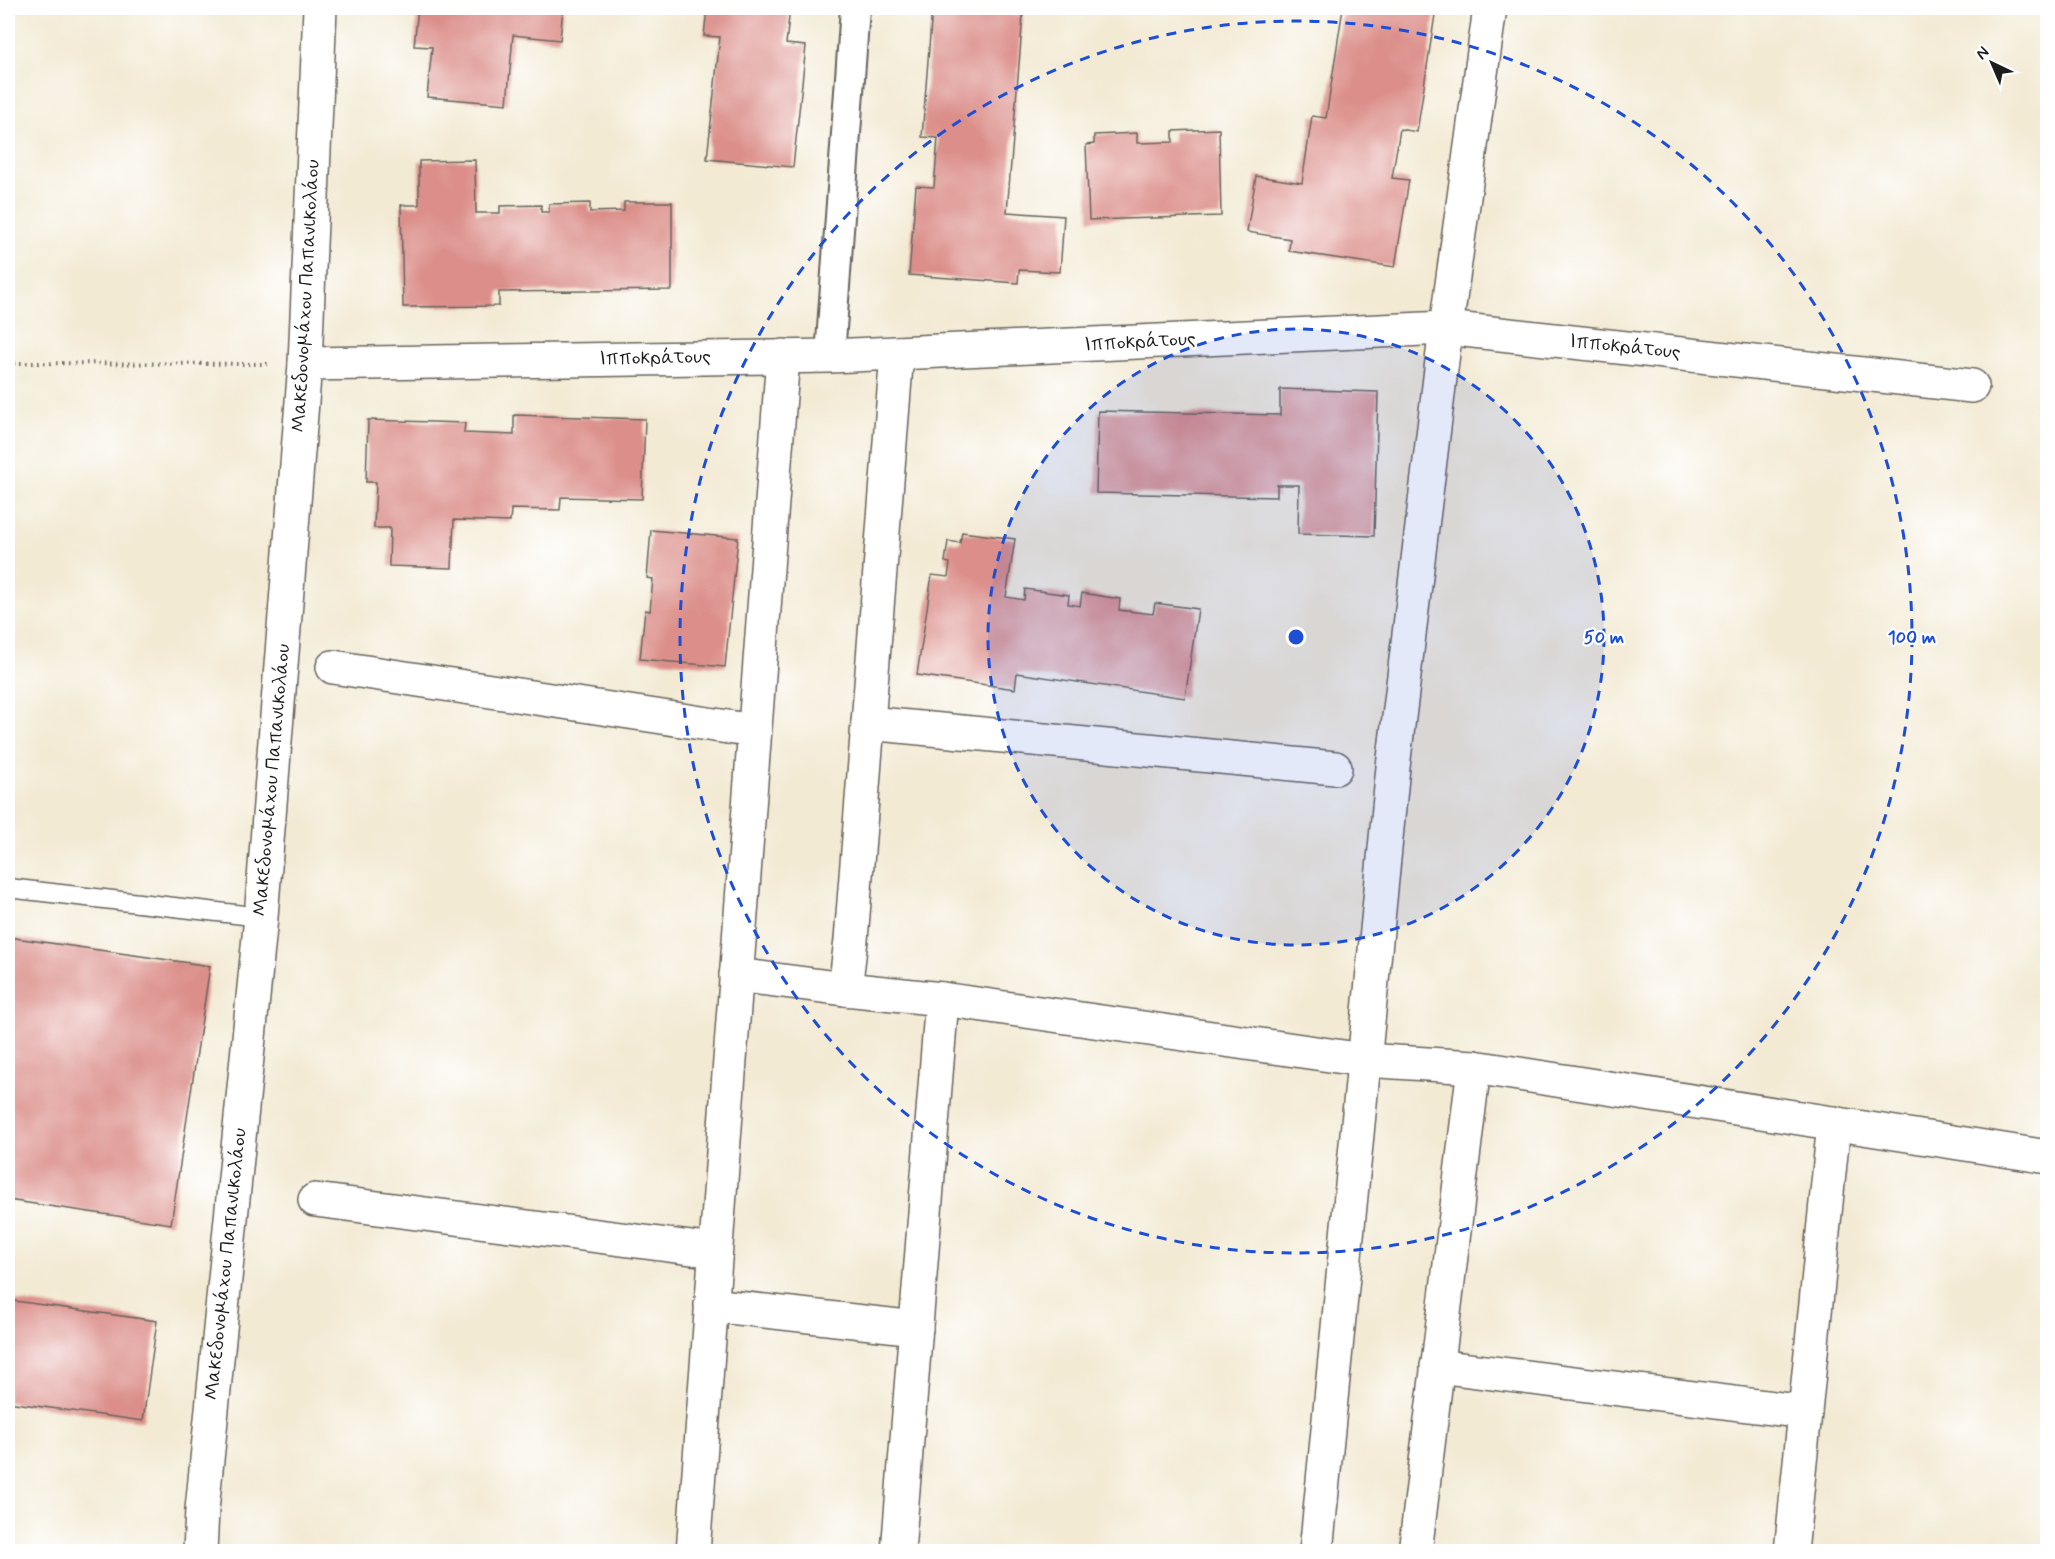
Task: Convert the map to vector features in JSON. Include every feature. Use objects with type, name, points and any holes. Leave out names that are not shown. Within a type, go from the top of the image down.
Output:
[{"type":"street","name":"Μακεδονομάχου Παπανικολάου","points":[[200,1551],[202,1510],[261,917],[305,364],[320,8]]},
{"type":"street","points":[[830,356],[855,8]]},
{"type":"street","points":[[1316,1551],[1393,767],[1446,328],[1490,8]]},
{"type":"street","name":"Ιπποκράτους","points":[[305,364],[830,356],[1446,328],[1972,386]]},
{"type":"street","points":[[845,989],[851,939],[897,353]]},
{"type":"street","points":[[693,1551],[783,356]]},
{"type":"street","points":[[333,667],[754,731]]},
{"type":"street","points":[[868,723],[1335,768]]},
{"type":"street","points":[[736,975],[942,999],[1364,1060],[1474,1067],[2048,1157]]},
{"type":"street","points":[[898,1551],[942,999]]},
{"type":"street","points":[[1415,1551],[1474,1067]]},
{"type":"street","points":[[1791,1551],[1834,1123]]},
{"type":"street","points":[[315,1200],[715,1251]]},
{"type":"street","points":[[711,1305],[916,1328]]},
{"type":"street","points":[[1437,1366],[1805,1412]]},
{"type":"lane","points":[[8,888],[261,917]]},
{"type":"path","points":[[8,363],[305,364]]},
{"type":"building","points":[[418,8],[563,8],[560,40],[513,35],[507,104],[427,97],[432,47],[414,46]]},
{"type":"building","points":[[707,8],[790,8],[786,44],[806,46],[793,167],[707,159],[720,37],[704,36]]},
{"type":"building","points":[[1343,8],[1436,8],[1417,132],[1400,129],[1392,178],[1409,180],[1395,267],[1289,251],[1290,239],[1247,232],[1256,176],[1302,183],[1312,116],[1326,118]]},
{"type":"building","points":[[932,9],[1023,15],[1007,212],[1064,216],[1060,272],[1019,270],[1018,283],[909,275],[916,186],[934,187],[938,138],[922,137]]},
{"type":"building","points":[[1219,129],[1221,216],[1089,220],[1086,145],[1094,144],[1094,135],[1137,133],[1137,143],[1173,142],[1173,131]]},
{"type":"building","points":[[475,160],[476,213],[500,213],[500,206],[541,205],[541,212],[549,212],[549,204],[590,203],[590,212],[624,211],[624,202],[672,202],[672,290],[499,292],[499,306],[403,307],[401,205],[419,205],[419,161]]},
{"type":"building","points":[[1280,389],[1378,392],[1374,536],[1298,534],[1299,485],[1277,485],[1277,497],[1096,493],[1098,411],[1280,415]]},
{"type":"building","points":[[514,415],[645,419],[642,499],[561,497],[560,510],[511,509],[510,522],[454,520],[452,568],[389,566],[390,528],[374,528],[376,482],[366,482],[368,420],[465,423],[464,433],[514,435]]},
{"type":"building","points":[[651,530],[738,538],[725,667],[640,659],[645,610],[650,611],[653,579],[647,578]]},
{"type":"building","points":[[962,532],[1015,539],[1006,597],[1024,600],[1025,589],[1069,595],[1068,604],[1080,606],[1082,593],[1120,599],[1119,610],[1153,614],[1155,603],[1198,609],[1185,698],[1017,673],[1015,689],[917,675],[932,575],[948,577],[950,563],[945,562],[948,541],[960,543]]},
{"type":"building","points":[[8,937],[210,966],[171,1224],[8,1200]]},
{"type":"building","points":[[8,1300],[157,1321],[143,1421],[8,1402]]}]
